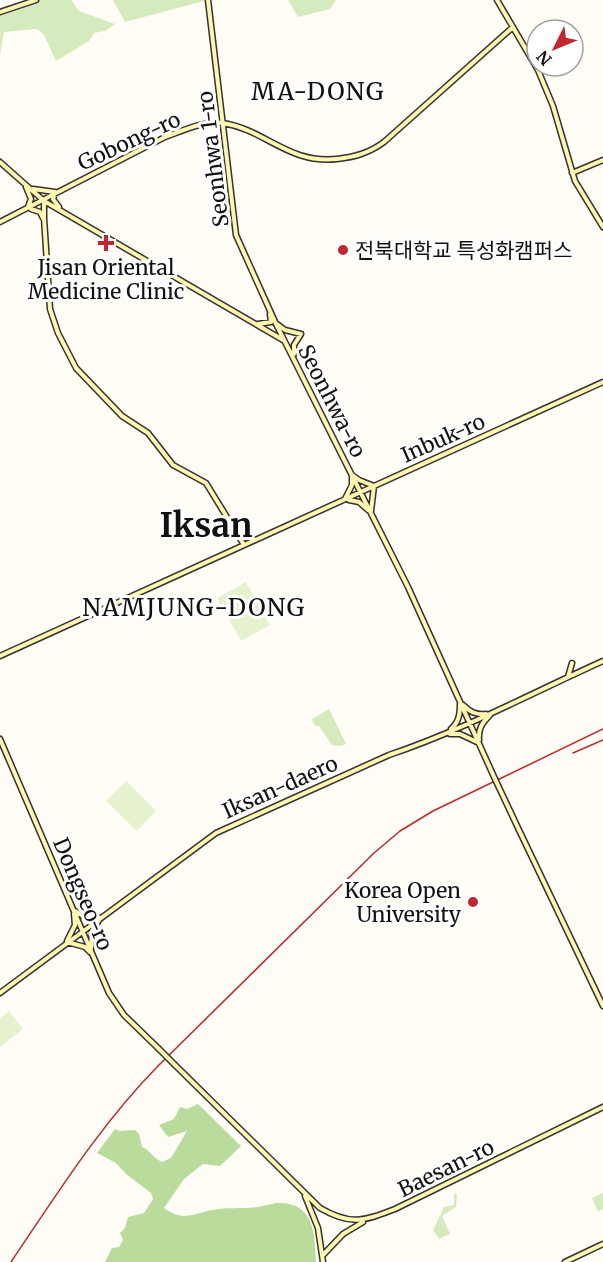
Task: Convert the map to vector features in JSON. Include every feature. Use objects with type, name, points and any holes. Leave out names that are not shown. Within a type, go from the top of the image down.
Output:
[{"type":"street","points":[[0,12],[36,0]]},
{"type":"street","name":"Seonhwa 1-ro","points":[[208,0],[236,235],[285,341]]},
{"type":"street","points":[[497,0],[538,70],[553,106],[572,173],[603,227]]},
{"type":"street","points":[[222,122],[302,157],[327,160],[362,155],[384,142],[470,68],[513,27]]},
{"type":"street","name":"Gobong-ro","points":[[0,222],[165,137],[193,127],[222,122]]},
{"type":"street","points":[[572,173],[603,160]]},
{"type":"street","name":"Seonhwa-ro","points":[[0,162],[44,201],[285,341],[408,587],[495,779],[603,1006]]},
{"type":"street","points":[[25,183],[34,190],[56,192],[53,199],[59,208],[46,210],[44,218]]},
{"type":"street","points":[[25,183],[31,200],[26,209],[40,212],[44,218]]},
{"type":"street","points":[[44,201],[50,309],[58,333],[76,368],[122,416],[148,433],[173,465],[206,483],[244,545]]},
{"type":"street","points":[[257,324],[271,322],[270,310]]},
{"type":"street","points":[[276,324],[285,330],[301,334],[294,345],[294,359]]},
{"type":"street","name":"Inbuk-ro","points":[[0,657],[603,382]]},
{"type":"street","points":[[352,475],[374,486],[371,512]]},
{"type":"street","points":[[352,475],[352,485],[345,500],[359,502],[371,512]]},
{"type":"street","name":"Iksan-daero","points":[[0,993],[216,833],[389,755],[491,714],[603,661]]},
{"type":"street","points":[[568,677],[572,663]]},
{"type":"street","points":[[460,703],[469,711],[491,714]]},
{"type":"street","points":[[446,734],[460,716],[460,703]]},
{"type":"street","points":[[446,734],[460,734],[479,743],[478,730],[491,714]]},
{"type":"street","name":"Dongseo-ro","points":[[0,740],[91,953],[118,1007],[303,1192]]},
{"type":"street","points":[[74,911],[83,916],[101,918]]},
{"type":"street","points":[[74,911],[75,925],[66,942],[85,947],[91,953]]},
{"type":"street","points":[[91,953],[92,930],[101,918]]},
{"type":"street","name":"Baesan-ro","points":[[303,1192],[326,1212],[347,1219],[366,1220],[395,1209],[603,1107]]},
{"type":"street","points":[[303,1192],[318,1227],[323,1262]]},
{"type":"street","points":[[323,1255],[343,1234],[366,1220]]},
{"type":"street","points":[[565,1262],[603,1244]]},
{"type":"green space","points":[[40,0],[71,0],[79,11],[115,24],[105,31],[94,33],[89,41],[56,61],[44,35],[37,29],[4,32],[0,55],[0,13]]},
{"type":"green space","points":[[113,0],[204,0],[204,1],[125,22]]},
{"type":"green space","points":[[288,0],[336,0],[330,9],[298,17]]},
{"type":"green space","points":[[246,582],[270,625],[241,641],[217,598]]},
{"type":"green space","points":[[329,709],[346,744],[332,745],[319,726],[314,725],[312,719]]},
{"type":"green space","points":[[126,781],[156,811],[137,831],[106,801]]},
{"type":"green space","points":[[9,1011],[23,1029],[0,1047],[0,1018]]},
{"type":"green space","points":[[198,1104],[241,1146],[220,1166],[203,1164],[184,1179],[164,1208],[177,1215],[188,1216],[218,1209],[258,1207],[276,1203],[298,1207],[305,1213],[313,1230],[316,1262],[105,1262],[112,1248],[119,1247],[123,1240],[120,1233],[125,1228],[128,1217],[144,1213],[153,1199],[151,1193],[126,1174],[116,1163],[97,1153],[115,1129],[135,1130],[139,1134],[142,1147],[156,1158],[162,1162],[171,1158],[187,1131],[168,1137],[159,1125],[174,1119],[180,1107],[187,1109]]},
{"type":"green space","points":[[454,1192],[457,1196],[456,1207],[442,1216],[450,1234],[439,1239],[433,1230],[444,1207],[454,1205]]},
{"type":"green space","points":[[603,1193],[603,1209],[598,1212],[592,1198]]},
{"type":"railway","points":[[11,1262],[98,1136],[137,1089],[374,853],[400,831],[433,811],[603,729]]},
{"type":"railway","points":[[573,753],[603,740]]},
{"type":"place","name":"Jisan Oriental Medicine Clinic","points":[[106,243]]},
{"type":"place","name":"전북대학교 특성화캠퍼스","points":[[343,250]]},
{"type":"place","name":"Korea Open University","points":[[473,902]]},
{"type":"district","name":"MA-DONG","points":[[318,91]]},
{"type":"district","name":"Iksan","points":[[206,525]]},
{"type":"district","name":"NAMJUNG-DONG","points":[[194,607]]}]
